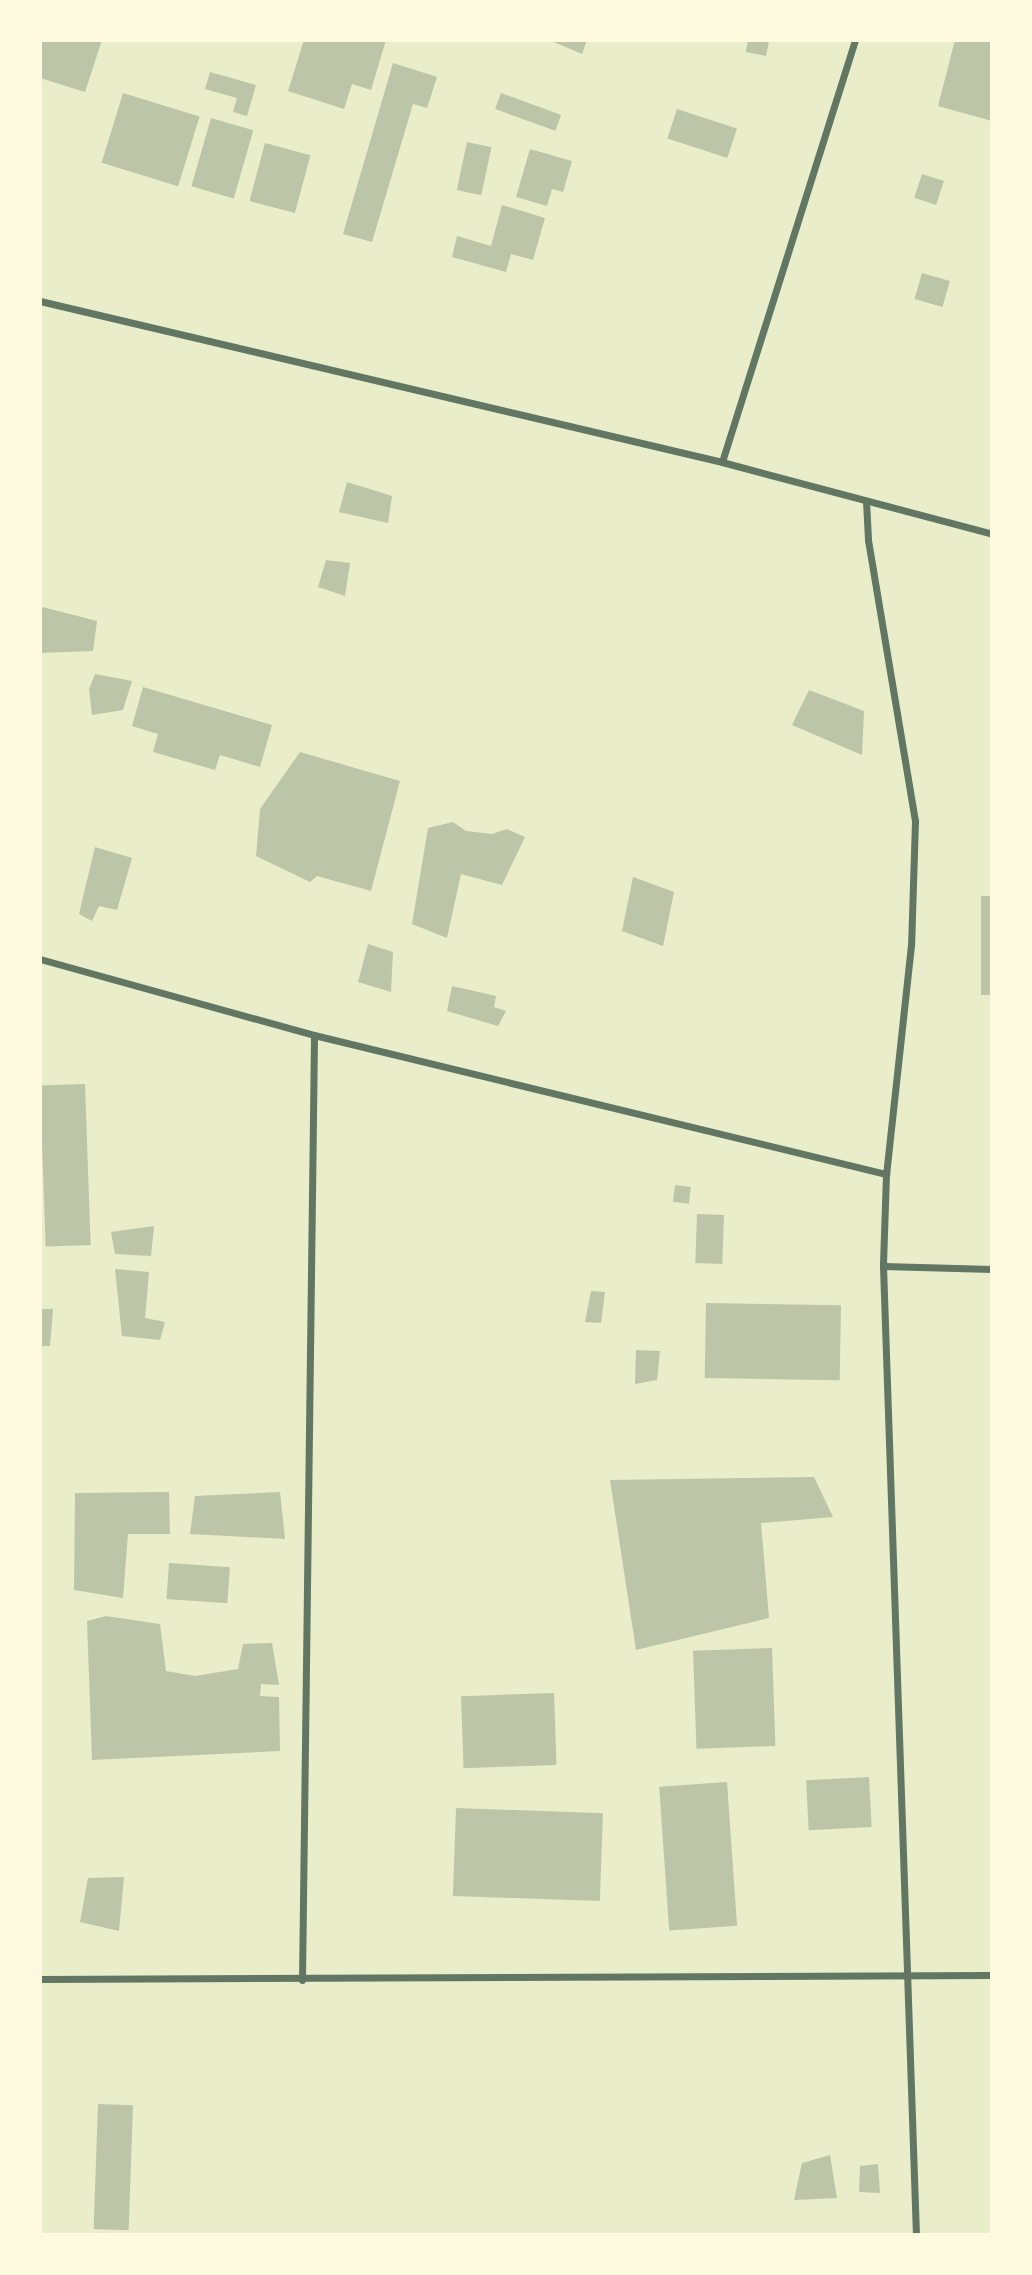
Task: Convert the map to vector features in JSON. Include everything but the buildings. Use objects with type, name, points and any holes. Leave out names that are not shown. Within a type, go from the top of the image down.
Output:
[{"type":"street","points":[[722,462],[855,40]]},
{"type":"street","points":[[40,301],[722,462],[992,534]]},
{"type":"street","points":[[866,501],[868,540],[915,821],[912,945],[886,1174],[883,1266],[911,1975],[916,2235]]},
{"type":"street","points":[[40,958],[314,1035],[886,1174]]},
{"type":"street","points":[[302,1980],[314,1035]]},
{"type":"street","points":[[883,1266],[992,1269]]},
{"type":"street","points":[[40,1979],[302,1980],[992,1975]]}]
